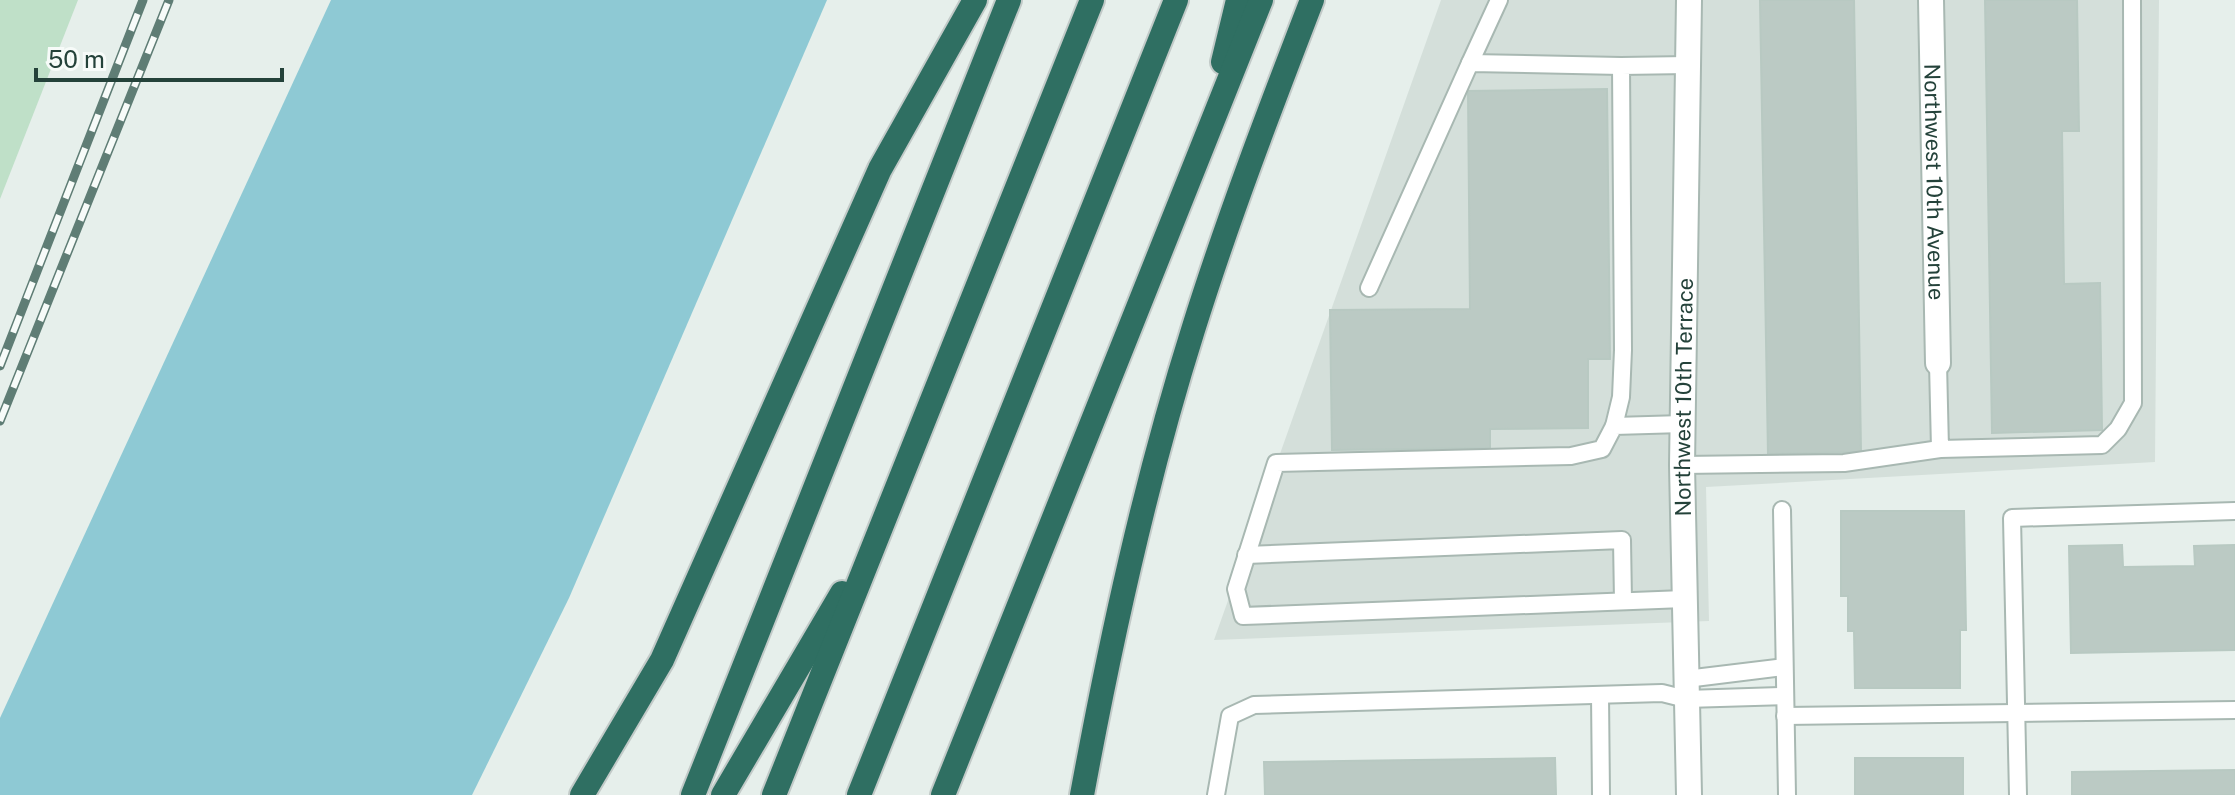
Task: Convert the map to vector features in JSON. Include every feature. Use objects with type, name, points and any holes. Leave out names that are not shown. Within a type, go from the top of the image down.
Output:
[{"type":"highway","points":[[582,795],[662,660],[880,169],[975,0]]},
{"type":"highway","points":[[693,795],[1009,0]]},
{"type":"highway","points":[[774,795],[1092,0]]},
{"type":"highway","points":[[859,795],[1176,0]]},
{"type":"highway","points":[[1204,142],[1238,0]]},
{"type":"highway","points":[[943,795],[1261,0]]},
{"type":"highway","points":[[1082,795],[1123,591],[1192,331],[1269,111],[1312,0]]},
{"type":"highway","points":[[723,795],[882,525]]},
{"type":"street","name":"Northwest 10th Terrace","points":[[1689,0],[1682,465],[1689,795]]},
{"type":"street","name":"Northwest 10th Avenue","points":[[1931,0],[1938,363]]},
{"type":"lane","points":[[1369,288],[1499,0]]},
{"type":"lane","points":[[1682,465],[1844,463],[1940,449],[2102,445],[2118,429],[2133,403],[2132,0]]},
{"type":"lane","points":[[1470,63],[1688,65]]},
{"type":"lane","points":[[1621,66],[1621,397],[1614,426],[1602,449],[1571,456],[1276,463],[1236,589],[1243,616],[1684,599]]},
{"type":"lane","points":[[1938,363],[1940,449]]},
{"type":"lane","points":[[1614,426],[1683,424]]},
{"type":"lane","points":[[1782,510],[1787,795]]},
{"type":"lane","points":[[2018,795],[2012,518],[2235,511]]},
{"type":"lane","points":[[1246,555],[1622,540],[1623,601]]},
{"type":"lane","points":[[1216,795],[1224,731],[1230,716],[1254,705],[1662,693],[1784,667]]},
{"type":"lane","points":[[1686,689],[1784,696]]},
{"type":"lane","points":[[1600,695],[1601,795]]},
{"type":"lane","points":[[1785,716],[2235,710]]},
{"type":"shaded area","points":[[1441,0],[2159,0],[2155,462],[1706,487],[1709,621],[1214,640]]},
{"type":"green space","points":[[0,0],[78,0],[0,199]]},
{"type":"water","points":[[331,0],[827,0],[569,598],[472,795],[0,795],[0,718]]},
{"type":"building","points":[[1760,0],[1854,0],[1861,452],[1768,454]]},
{"type":"building","points":[[1985,0],[2077,0],[2079,131],[2062,131],[2064,284],[2100,283],[2102,430],[1992,433]]},
{"type":"building","points":[[1607,89],[1610,359],[1588,359],[1588,428],[1490,429],[1490,448],[1332,450],[1330,310],[1470,309],[1468,91]]},
{"type":"building","points":[[1841,511],[1964,511],[1966,630],[1960,630],[1960,688],[1855,688],[1854,631],[1848,631],[1848,596],[1841,596]]},
{"type":"building","points":[[2122,545],[2123,567],[2195,566],[2194,546],[2235,545],[2235,650],[2071,653],[2069,546]]},
{"type":"building","points":[[1555,758],[1556,795],[1265,795],[1264,762]]},
{"type":"building","points":[[1855,758],[1963,758],[1963,795],[1855,795]]},
{"type":"building","points":[[2235,770],[2235,795],[2072,795],[2072,772]]},
{"type":"railway","points":[[0,366],[143,0]]},
{"type":"railway","points":[[0,421],[169,0]]}]
